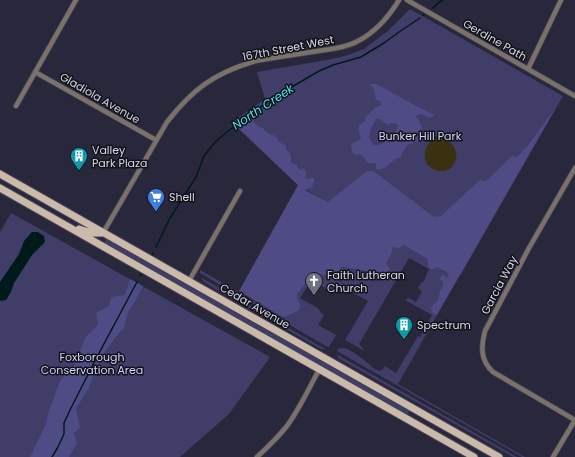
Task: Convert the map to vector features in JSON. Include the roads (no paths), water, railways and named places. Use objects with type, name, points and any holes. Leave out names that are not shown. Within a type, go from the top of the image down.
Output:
[{"type":"main road","name":"Cedar Avenue","points":[[0,174],[499,457]]},
{"type":"main road","points":[[0,188],[474,457]]},
{"type":"main road","points":[[66,225],[88,232],[103,233]]},
{"type":"street","points":[[16,106],[76,0]]},
{"type":"street","name":"167th Street West","points":[[103,233],[167,122],[180,105],[198,89],[215,77],[254,61],[334,49],[355,42],[370,34],[381,24],[392,12],[398,0]]},
{"type":"street","name":"Gerdine Path","points":[[407,0],[575,96]]},
{"type":"street","points":[[528,69],[561,0]]},
{"type":"street","name":"Gladiola Avenue","points":[[35,72],[156,140]]},
{"type":"street","name":"Garcia Way","points":[[575,168],[529,248],[485,330],[482,350],[484,359],[493,372],[575,420]]},
{"type":"street","points":[[189,281],[240,191]]},
{"type":"street","points":[[257,457],[288,425],[319,370]]},
{"type":"street","points":[[553,457],[575,420]]},
{"type":"waterway","name":"North Creek","points":[[433,8],[443,0]]},
{"type":"waterway","name":"North Creek","points":[[156,247],[170,218],[196,177],[204,156],[215,142],[273,98],[319,71],[333,65],[361,57],[420,18]]},
{"type":"waterway","name":"North Creek","points":[[52,457],[64,434],[64,423],[71,408],[137,282]]},
{"type":"place","name":"Valley Park Plaza","points":[[79,171]]},
{"type":"place","name":"Shell","points":[[156,212]]},
{"type":"place","name":"Faith Lutheran Church","points":[[314,296]]},
{"type":"place","name":"Spectrum","points":[[404,340]]},
{"type":"park label","name":"Bunker Hill Park","points":[[420,136]]},
{"type":"park label","name":"Foxborough Conservation Area","points":[[92,363]]}]
